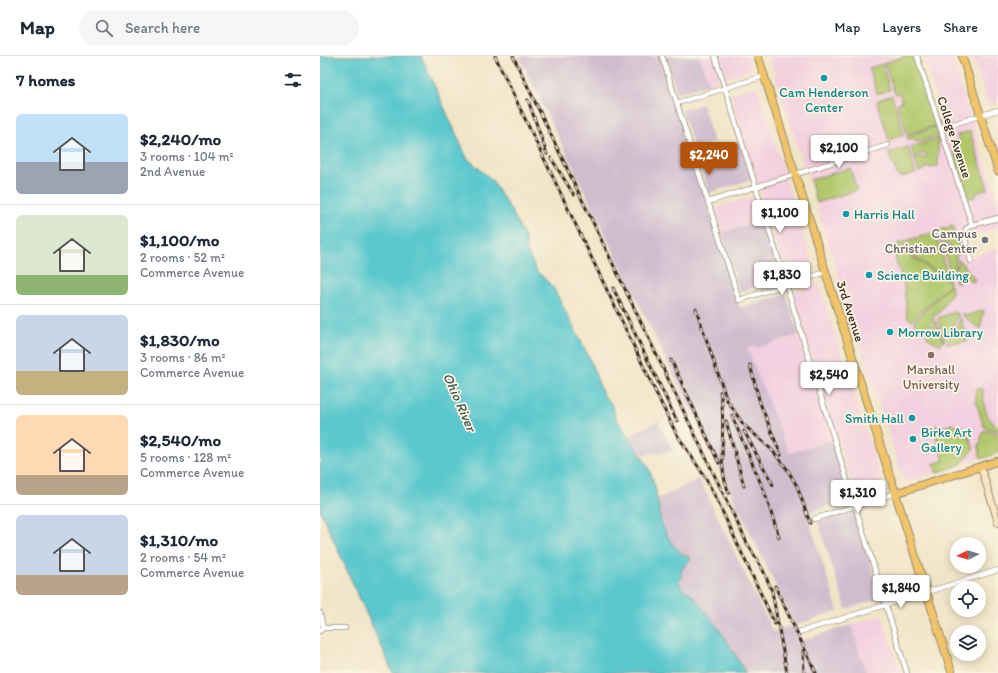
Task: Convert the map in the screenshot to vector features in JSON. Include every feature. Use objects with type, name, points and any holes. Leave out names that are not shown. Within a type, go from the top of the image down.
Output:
[{"type":"main road","name":"3rd Avenue","points":[[758,56],[952,673]]},
{"type":"main road","points":[[962,56],[998,171]]},
{"type":"main road","points":[[896,493],[998,462]]},
{"type":"street","points":[[662,56],[739,300],[826,272]]},
{"type":"street","points":[[715,56],[907,673]]},
{"type":"street","name":"College Avenue","points":[[917,56],[972,225]]},
{"type":"street","points":[[677,103],[764,76]]},
{"type":"street","points":[[941,128],[998,110]]},
{"type":"street","points":[[708,202],[888,145]]},
{"type":"street","points":[[971,261],[964,235],[966,229],[972,225],[998,218]]},
{"type":"street","points":[[981,467],[998,522]]},
{"type":"street","points":[[814,519],[896,493]]},
{"type":"street","points":[[799,632],[998,570]]},
{"type":"street","points":[[320,613],[322,629],[345,628]]},
{"type":"shaded area","points":[[519,56],[661,56],[740,308],[786,294],[799,335],[757,348],[756,346],[747,348],[789,453],[832,440],[850,499],[807,513],[838,611],[796,625],[802,640],[851,625],[866,673],[745,673],[728,643],[700,603],[685,590],[681,583],[681,570],[690,560],[689,557],[683,555],[675,547],[668,538],[660,514],[658,499],[699,479],[773,632],[795,625]]},
{"type":"shaded area","points":[[665,56],[700,56],[709,84],[677,94]]},
{"type":"shaded area","points":[[700,56],[713,56],[721,81],[709,84]]},
{"type":"shaded area","points":[[717,56],[748,56],[752,70],[725,79]]},
{"type":"shaded area","name":"Marshall University","points":[[769,56],[914,56],[936,125],[944,122],[923,56],[951,56],[998,204],[998,228],[961,239],[967,258],[998,248],[998,453],[904,482]]},
{"type":"shaded area","points":[[973,56],[998,56],[998,102],[988,105]]},
{"type":"shaded area","points":[[757,86],[814,268],[787,277],[730,95]]},
{"type":"shaded area","points":[[702,104],[714,142],[694,148],[682,110]]},
{"type":"shaded area","points":[[740,141],[752,179],[709,193],[696,154]]},
{"type":"shaded area","points":[[757,195],[765,220],[721,233],[714,209]]},
{"type":"shaded area","points":[[765,220],[783,278],[740,292],[721,233]]},
{"type":"shaded area","points":[[819,284],[884,489],[856,497],[792,293]]},
{"type":"shaded area","points":[[799,335],[832,440],[789,454],[746,348],[757,346],[758,348]]},
{"type":"shaded area","points":[[658,421],[673,451],[641,455],[628,436]]},
{"type":"shaded area","points":[[854,511],[881,598],[846,609],[818,521]]},
{"type":"shaded area","points":[[882,615],[901,673],[866,673],[851,625]]},
{"type":"green space","points":[[906,56],[914,56],[937,125],[907,134],[897,104],[903,101],[901,101],[900,93],[895,94],[884,63]]},
{"type":"green space","points":[[882,64],[890,90],[877,94],[869,68]]},
{"type":"green space","points":[[892,95],[904,135],[889,140],[877,102],[878,100]]},
{"type":"green space","points":[[936,127],[939,135],[922,141],[909,140],[907,136]]},
{"type":"green space","points":[[970,131],[988,189],[976,193],[977,196],[968,199],[953,148],[960,145],[957,135]]},
{"type":"green space","points":[[938,138],[938,166],[931,168],[927,166],[925,170],[919,172],[915,159],[921,157],[925,158],[927,155],[923,153],[914,158],[911,147]]},
{"type":"green space","points":[[908,147],[916,173],[902,177],[898,176],[888,153]]},
{"type":"green space","points":[[850,168],[857,190],[817,203],[810,180]]},
{"type":"green space","points":[[953,226],[959,248],[958,256],[939,233],[940,230]]},
{"type":"green space","points":[[932,233],[936,236],[949,280],[896,245]]},
{"type":"green space","points":[[939,236],[957,258],[952,278],[952,277]]},
{"type":"green space","points":[[896,247],[949,281],[949,285],[912,321],[907,317],[904,286],[892,248]]},
{"type":"green space","points":[[959,260],[973,276],[975,281],[970,282],[969,279],[965,277],[960,283],[956,282],[954,279]]},
{"type":"green space","points":[[950,285],[952,286],[952,292],[938,314],[933,315],[934,320],[924,333],[915,326],[914,322]]},
{"type":"green space","points":[[984,310],[980,329],[962,314],[963,312],[965,316]]},
{"type":"green space","points":[[954,312],[959,315],[944,342],[938,318]]},
{"type":"green space","points":[[961,318],[967,341],[947,344],[947,343]]},
{"type":"green space","points":[[936,321],[943,342],[941,344],[938,344],[926,337]]},
{"type":"green space","points":[[976,389],[983,389],[986,410],[990,420],[998,426],[998,431],[984,427],[976,402]]},
{"type":"green space","points":[[953,424],[957,427],[962,426],[968,434],[974,449],[960,465],[936,473],[936,467],[933,464],[944,460],[934,431],[936,430],[935,426],[945,427]]},
{"type":"green space","points":[[984,430],[998,433],[998,453],[984,458],[980,457],[979,445]]},
{"type":"water","name":"Ohio River","points":[[320,56],[421,56],[467,158],[491,179],[511,210],[525,238],[526,249],[536,270],[553,287],[589,357],[603,395],[611,403],[616,418],[648,466],[655,486],[661,521],[667,536],[683,555],[690,557],[690,560],[681,570],[682,577],[679,582],[685,592],[688,591],[712,619],[733,651],[745,673],[393,673],[320,510]]},
{"type":"railway","points":[[495,56],[661,403],[676,433],[705,477],[716,498],[775,624]]},
{"type":"railway","points":[[513,56],[747,543],[763,570],[772,591],[787,673]]},
{"type":"railway","points":[[528,100],[547,154]]},
{"type":"railway","points":[[551,158],[574,195]]},
{"type":"railway","points":[[613,288],[677,421]]},
{"type":"railway","points":[[696,309],[727,400],[743,424],[772,450],[787,469],[797,486],[810,523]]},
{"type":"railway","points":[[671,360],[719,463]]},
{"type":"railway","points":[[750,365],[760,403],[781,455]]},
{"type":"railway","points":[[720,392],[723,418],[723,468],[729,493]]},
{"type":"railway","points":[[732,416],[764,491],[779,537]]},
{"type":"railway","points":[[726,421],[744,486]]},
{"type":"railway","points":[[744,431],[773,485]]},
{"type":"railway","points":[[775,586],[816,673]]},
{"type":"railway","points":[[803,651],[804,673]]},
{"type":"place","name":"Cam Henderson Center","points":[[824,78]]},
{"type":"place","name":"Harris Hall","points":[[846,214]]},
{"type":"place","name":"Campus Christian Center","points":[[985,240]]},
{"type":"place","name":"Science Building","points":[[869,275]]},
{"type":"place","name":"Morrow Library","points":[[890,332]]},
{"type":"place","name":"Marshall University","points":[[931,355]]},
{"type":"place","name":"Smith Hall","points":[[912,418]]},
{"type":"place","name":"Birke Art Gallery","points":[[913,439]]}]
